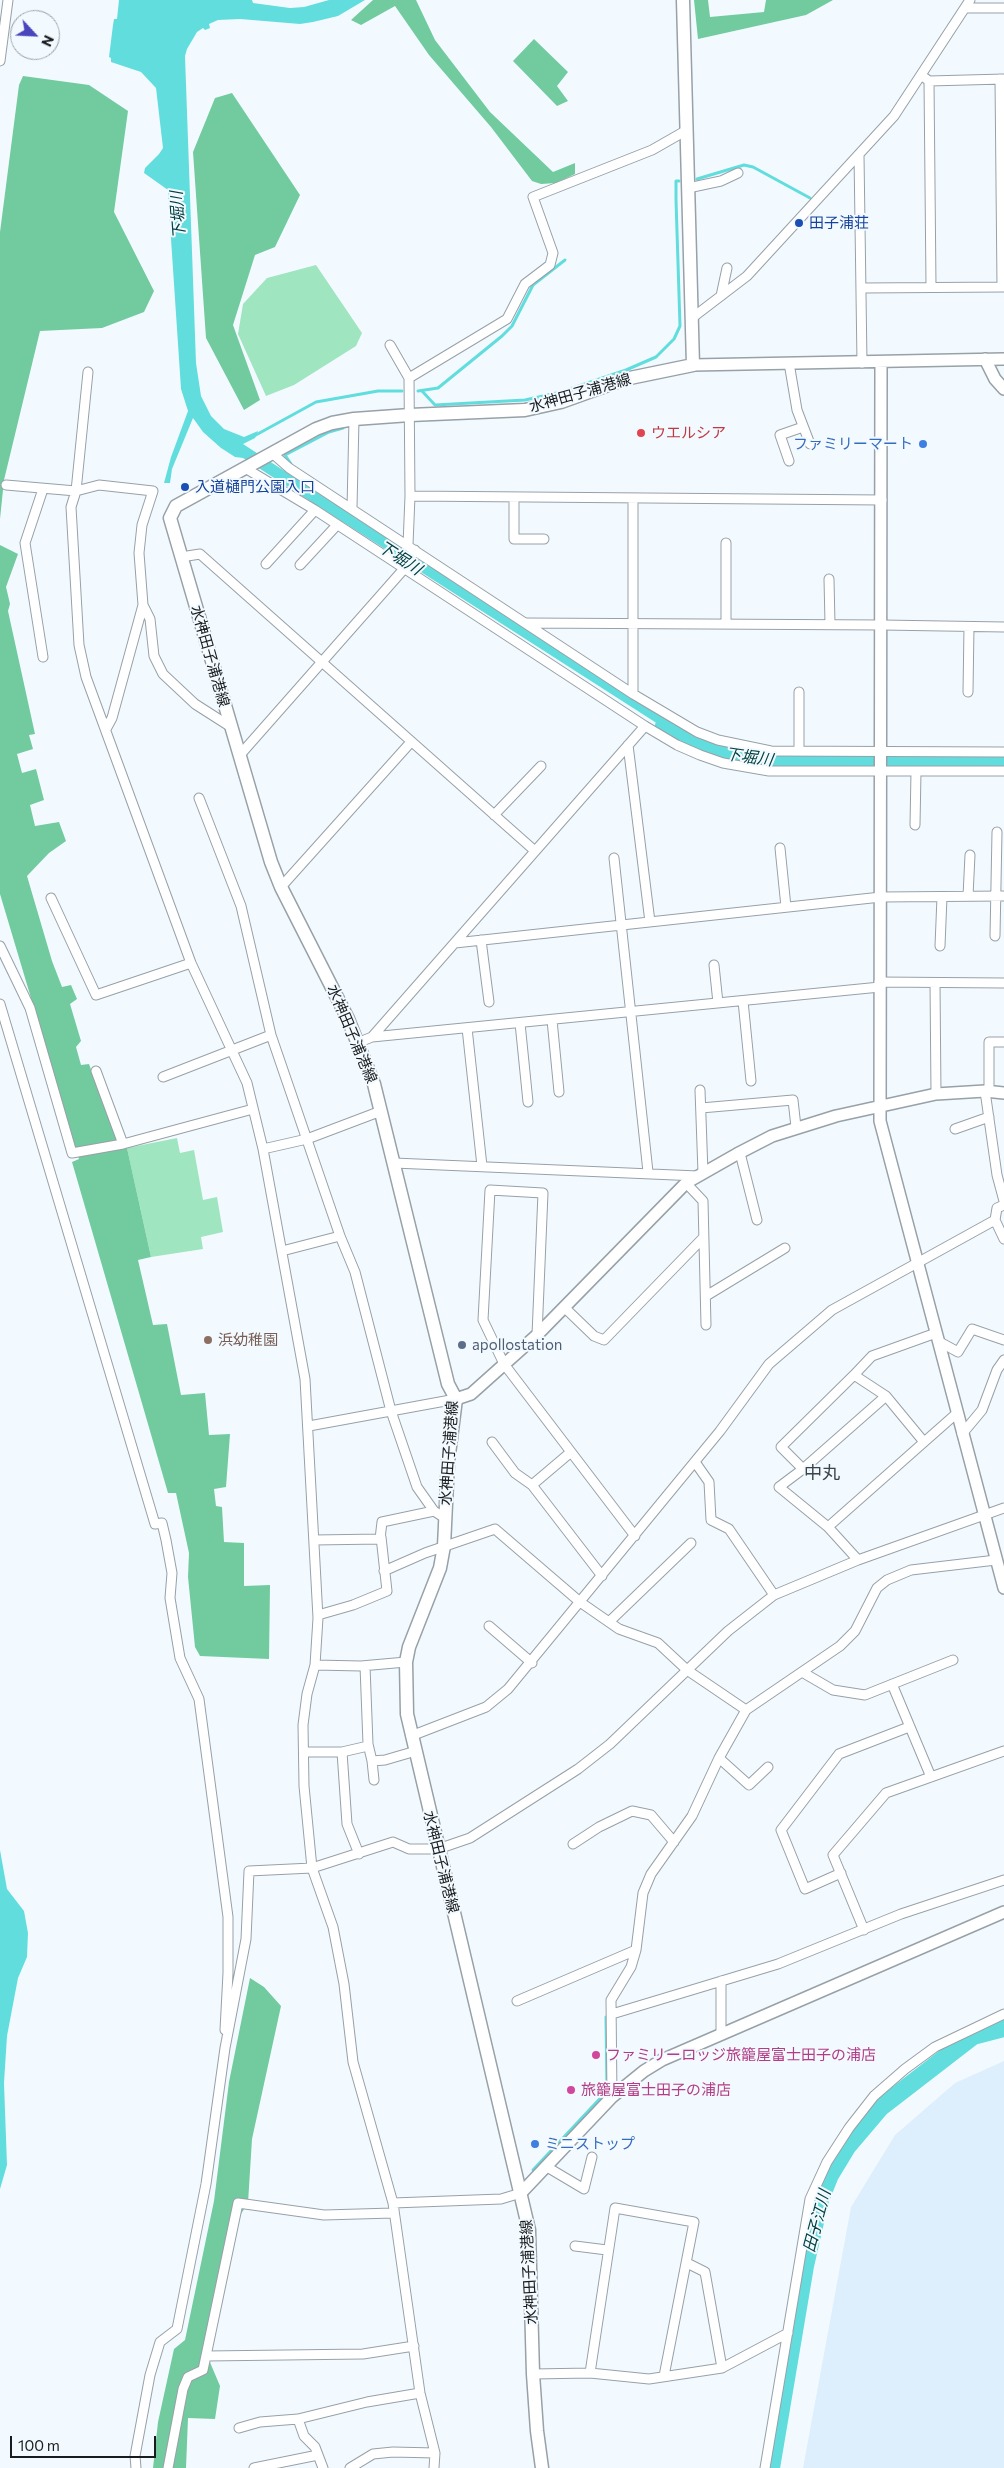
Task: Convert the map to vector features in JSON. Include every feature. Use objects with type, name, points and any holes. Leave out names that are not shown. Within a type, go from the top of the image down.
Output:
[{"type":"main road","points":[[684,0],[693,364]]},
{"type":"main road","name":"水神田子浦港線","points":[[542,2468],[533,2374],[530,2251],[521,2193],[407,1714],[406,1662],[409,1647],[440,1568],[444,1548],[439,1515],[456,1399],[448,1384],[381,1111],[358,1043],[314,950],[281,887],[272,862],[239,756],[170,518],[176,506],[332,423],[354,419],[410,415],[525,410],[561,402],[625,379],[693,364]]},
{"type":"street","points":[[0,61],[8,0]]},
{"type":"street","points":[[692,318],[747,276],[894,116],[926,78],[968,4],[1004,8]]},
{"type":"street","points":[[863,288],[931,286],[1003,287],[1002,79],[926,78]]},
{"type":"street","points":[[926,78],[931,286]]},
{"type":"street","points":[[409,378],[507,319],[525,284],[550,265],[554,253],[532,197],[652,150],[687,130]]},
{"type":"street","points":[[859,155],[863,288],[862,363]]},
{"type":"street","points":[[688,188],[722,181],[738,173]]},
{"type":"street","points":[[721,296],[727,268]]},
{"type":"street","points":[[239,756],[403,570],[412,547],[409,378],[390,345]]},
{"type":"street","points":[[985,359],[995,379],[1004,389]]},
{"type":"street","points":[[693,364],[882,363],[1004,359]]},
{"type":"street","points":[[789,363],[797,410],[810,444]]},
{"type":"street","points":[[882,363],[880,1121],[1004,1588]]},
{"type":"street","points":[[88,372],[76,491],[71,507],[79,645],[86,678],[191,964],[247,1082],[263,1150],[305,1378],[309,1426],[318,1615],[315,1665],[307,1694],[303,1725],[304,1786],[312,1868],[333,1928],[344,1984],[353,2062],[393,2208],[420,2393],[435,2453],[434,2468]]},
{"type":"street","points":[[352,508],[354,419]]},
{"type":"street","points":[[789,461],[780,435],[803,427]]},
{"type":"street","points":[[269,455],[412,547],[633,694],[697,732],[718,740],[771,751],[1004,752]]},
{"type":"street","points":[[247,467],[645,726],[677,745],[700,755],[744,767],[769,771],[1004,772]]},
{"type":"street","points":[[6,485],[76,491],[99,485],[153,491],[142,525],[139,554],[143,605],[112,718],[106,729]]},
{"type":"street","points":[[43,489],[25,544],[43,657]]},
{"type":"street","points":[[410,496],[882,500]]},
{"type":"street","points":[[514,497],[514,539],[544,539]]},
{"type":"street","points":[[633,498],[633,694]]},
{"type":"street","points":[[266,564],[315,510]]},
{"type":"street","points":[[300,566],[337,525]]},
{"type":"street","points":[[726,543],[726,624]]},
{"type":"street","points":[[181,557],[200,554],[535,851]]},
{"type":"street","points":[[829,579],[830,624]]},
{"type":"street","points":[[143,605],[150,619],[154,656],[163,674],[196,704],[231,727]]},
{"type":"street","points":[[527,623],[882,624],[1004,628]]},
{"type":"street","points":[[968,692],[969,627]]},
{"type":"street","points":[[799,692],[799,751]]},
{"type":"street","points":[[372,1037],[645,726]]},
{"type":"street","points":[[281,887],[411,742]]},
{"type":"street","points":[[628,746],[650,922]]},
{"type":"street","points":[[494,816],[541,766]]},
{"type":"street","points":[[915,825],[916,772]]},
{"type":"street","points":[[199,798],[241,906],[271,1035],[340,1236],[355,1272],[391,1411],[417,1487],[439,1515]]},
{"type":"street","points":[[995,936],[1000,896],[997,832]]},
{"type":"street","points":[[780,848],[786,907]]},
{"type":"street","points":[[968,896],[970,855]]},
{"type":"street","points":[[614,858],[648,1172]]},
{"type":"street","points":[[455,943],[881,897],[1000,896]]},
{"type":"street","points":[[940,946],[942,897]]},
{"type":"street","points":[[51,898],[96,995],[191,964]]},
{"type":"street","points":[[481,940],[488,1002]]},
{"type":"street","points":[[0,946],[30,1008],[72,1154],[123,1144],[253,1109]]},
{"type":"street","points":[[714,965],[718,1003]]},
{"type":"street","points":[[935,983],[936,1094]]},
{"type":"street","points":[[358,1043],[372,1037],[743,1001],[879,985],[1004,983]]},
{"type":"street","points":[[743,1001],[751,1080]]},
{"type":"street","points":[[0,1004],[155,1524],[162,1523],[166,1540],[172,1573],[170,1598],[180,1658],[199,1699],[228,1917],[225,2048]]},
{"type":"street","points":[[552,1020],[559,1092]]},
{"type":"street","points":[[520,1023],[528,1102]]},
{"type":"street","points":[[467,1028],[482,1166]]},
{"type":"street","points":[[163,1076],[271,1035]]},
{"type":"street","points":[[1004,1042],[989,1042],[987,1091],[997,1175],[1004,1201]]},
{"type":"street","points":[[96,1071],[123,1144]]},
{"type":"street","points":[[700,1090],[701,1175]]},
{"type":"street","points":[[309,1426],[456,1399],[470,1394],[565,1308],[686,1183],[740,1153],[796,1127],[836,1116],[880,1108],[936,1094],[987,1091],[1004,1093]]},
{"type":"street","points":[[701,1108],[793,1100],[796,1127]]},
{"type":"street","points":[[263,1150],[307,1139],[381,1111]]},
{"type":"street","points":[[955,1129],[989,1118]]},
{"type":"street","points":[[740,1153],[757,1220]]},
{"type":"street","points":[[394,1163],[701,1175]]},
{"type":"street","points":[[686,1183],[703,1201],[706,1325]]},
{"type":"street","points":[[537,1335],[543,1193],[490,1190],[483,1320],[504,1364],[635,1536]]},
{"type":"street","points":[[1004,1205],[997,1208],[995,1220],[1004,1239]]},
{"type":"street","points":[[411,1736],[486,1707],[508,1689],[532,1663],[695,1462],[769,1364],[832,1310],[995,1220]]},
{"type":"street","points":[[282,1251],[340,1236]]},
{"type":"street","points":[[565,1308],[594,1336],[604,1340],[703,1238]]},
{"type":"street","points":[[706,1296],[785,1248]]},
{"type":"street","points":[[937,1337],[958,1352],[972,1329],[1004,1340]]},
{"type":"street","points":[[803,1469],[781,1447],[872,1356],[937,1337]]},
{"type":"street","points":[[962,1434],[982,1410],[996,1370],[1004,1360]]},
{"type":"street","points":[[854,1375],[886,1396],[924,1442]]},
{"type":"street","points":[[858,1560],[828,1527],[779,1486],[803,1469],[886,1396]]},
{"type":"street","points":[[828,1527],[957,1413]]},
{"type":"street","points":[[492,1442],[515,1473],[532,1485],[602,1576]]},
{"type":"street","points":[[532,1485],[571,1452]]},
{"type":"street","points":[[695,1462],[709,1482],[711,1520],[729,1530],[774,1595]]},
{"type":"street","points":[[136,2468],[142,2418],[150,2375],[160,2342],[177,2329],[206,2184],[225,2048],[246,1939],[249,1871],[312,1868],[393,1842],[410,1849],[438,1849],[470,1838],[578,1769],[610,1744],[728,1631],[774,1595],[858,1560],[1004,1508]]},
{"type":"street","points":[[318,1615],[353,1605],[386,1591],[381,1537],[382,1522],[439,1515]]},
{"type":"street","points":[[384,1571],[425,1553],[495,1529],[580,1602],[619,1628],[658,1643],[687,1670],[746,1710]]},
{"type":"street","points":[[314,1540],[380,1539],[381,1537]]},
{"type":"street","points":[[610,1621],[691,1543]]},
{"type":"street","points":[[612,2097],[611,2000],[631,1967],[636,1950],[643,1893],[651,1874],[692,1816],[719,1758],[746,1710],[840,1646],[855,1631],[877,1588],[887,1580],[911,1570],[996,1560]]},
{"type":"street","points":[[489,1626],[532,1663]]},
{"type":"street","points":[[802,1672],[833,1690],[865,1695],[954,1660]]},
{"type":"street","points":[[315,1665],[365,1666],[406,1662]]},
{"type":"street","points":[[365,1666],[368,1746],[374,1780]]},
{"type":"street","points":[[892,1684],[931,1777]]},
{"type":"street","points":[[840,1873],[804,1890],[781,1830],[838,1754],[909,1727]]},
{"type":"street","points":[[304,1752],[342,1752],[368,1746]]},
{"type":"street","points":[[864,1930],[833,1855],[886,1793],[1004,1751]]},
{"type":"street","points":[[342,1752],[347,1824],[359,1854]]},
{"type":"street","points":[[372,1761],[385,1760],[409,1753]]},
{"type":"street","points":[[719,1758],[749,1785],[768,1767]]},
{"type":"street","points":[[573,1844],[632,1811],[651,1815],[674,1842]]},
{"type":"street","points":[[612,2014],[778,1964],[901,1914],[1004,1880]]},
{"type":"street","points":[[168,2468],[183,2389],[188,2377],[204,2370],[238,2203],[324,2214],[501,2199],[521,2193],[612,2097],[644,2071],[662,2060],[1004,1912]]},
{"type":"street","points":[[517,2001],[636,1950]]},
{"type":"street","points":[[720,1981],[721,2034]]},
{"type":"street","points":[[765,2468],[810,2199],[828,2162],[849,2128],[874,2096],[905,2069],[935,2048],[1004,2014]]},
{"type":"street","points":[[547,2167],[584,2189],[592,2157]]},
{"type":"street","points":[[590,2373],[607,2250],[616,2208],[694,2222],[664,2376]]},
{"type":"street","points":[[575,2246],[607,2250]]},
{"type":"street","points":[[687,2264],[705,2272],[722,2368]]},
{"type":"street","points":[[533,2374],[590,2373],[649,2379],[722,2368],[788,2334]]},
{"type":"street","points":[[207,2356],[363,2354],[414,2346]]},
{"type":"street","points":[[239,2428],[260,2422],[298,2419],[367,2402],[420,2393]]},
{"type":"street","points":[[298,2419],[304,2436],[315,2447],[323,2468]]},
{"type":"street","points":[[350,2468],[373,2454],[393,2452],[435,2453]]},
{"type":"street","points":[[254,2468],[318,2455]]},
{"type":"shaded area","points":[[1004,2061],[1004,2468],[803,2468],[851,2207],[895,2135],[955,2083]]},
{"type":"green space","points":[[373,0],[416,0],[435,40],[490,112],[553,172],[575,163],[575,174],[556,183],[541,184],[532,181],[491,127],[429,55],[395,6],[361,25],[351,20]]},
{"type":"green space","points":[[694,0],[708,0],[710,17],[764,12],[766,0],[833,0],[806,15],[698,39]]},
{"type":"green space","points":[[534,39],[568,72],[557,86],[568,101],[557,106],[513,61]]},
{"type":"green space","points":[[23,76],[89,85],[128,111],[114,212],[154,291],[144,312],[102,328],[40,331],[4,480],[0,519],[0,232],[19,85]]},
{"type":"green space","points":[[232,93],[300,195],[275,247],[255,255],[233,325],[260,400],[244,410],[206,338],[193,152],[215,98]]},
{"type":"green space","points":[[316,265],[362,333],[356,346],[294,385],[266,396],[238,334],[243,304],[267,278]]},
{"type":"green space","points":[[0,545],[18,554],[6,587],[10,604],[8,611],[35,734],[29,735],[33,749],[17,754],[22,773],[36,769],[44,800],[30,805],[35,826],[59,822],[66,841],[49,853],[27,876],[52,961],[62,987],[71,985],[77,999],[70,1004],[81,1041],[76,1047],[81,1065],[89,1064],[120,1149],[127,1148],[151,1257],[138,1260],[153,1325],[167,1324],[181,1395],[205,1393],[209,1435],[230,1434],[226,1487],[214,1489],[216,1506],[222,1507],[224,1542],[244,1543],[244,1586],[270,1585],[269,1659],[200,1656],[195,1647],[188,1577],[189,1553],[176,1493],[168,1493],[72,1162],[79,1159],[0,894]]},
{"type":"green space","points":[[177,1138],[180,1153],[194,1150],[203,1200],[217,1197],[223,1232],[201,1237],[203,1249],[151,1257],[127,1148]]},
{"type":"green space","points":[[250,1978],[264,1987],[281,2006],[252,2139],[248,2203],[228,2234],[204,2348],[220,2386],[215,2419],[188,2418],[186,2468],[153,2468],[158,2422],[174,2349],[185,2340],[214,2201],[229,2082]]},
{"type":"water","points":[[119,0],[252,0],[253,3],[290,8],[304,7],[329,0],[365,0],[338,16],[300,24],[240,19],[218,20],[209,24],[210,28],[205,30],[203,28],[197,32],[187,49],[185,56],[196,363],[201,396],[211,416],[224,429],[244,437],[258,431],[255,438],[243,444],[687,733],[683,740],[243,458],[235,457],[221,448],[203,432],[193,418],[172,469],[170,483],[164,483],[171,457],[188,411],[181,389],[168,190],[144,173],[145,168],[163,148],[156,88],[141,72],[111,62],[109,57],[114,19],[117,19]]},
{"type":"water","points":[[0,1850],[7,1889],[24,1911],[28,1933],[27,1957],[18,1978],[7,2036],[4,2083],[7,2165],[0,2189]]},
{"type":"waterway","points":[[697,179],[744,165],[753,167],[810,198]]},
{"type":"waterway","points":[[422,391],[435,405],[525,400],[561,392],[626,370],[656,357],[674,339],[680,326],[676,200],[676,181],[679,181]]},
{"type":"waterway","points":[[418,391],[438,388],[502,336],[512,326],[533,285],[565,260]]},
{"type":"waterway","points":[[254,436],[316,402],[378,391],[402,391]]},
{"type":"waterway","points":[[291,464],[285,455],[329,432],[343,428]]},
{"type":"waterway","name":"下堀川","points":[[664,726],[704,749],[734,757],[763,761],[1004,763]]},
{"type":"waterway","points":[[533,2170],[607,2091],[606,2017]]},
{"type":"waterway","name":"田子江川","points":[[771,2468],[805,2266],[820,2200],[830,2175],[847,2147],[881,2107],[973,2036],[1004,2028]]},
{"type":"place","name":"田子浦荘","points":[[799,223]]},
{"type":"place","name":"ウエルシア","points":[[641,433]]},
{"type":"place","name":"ファミリーマート","points":[[923,444]]},
{"type":"place","name":"入道樋門公園入口","points":[[185,487]]},
{"type":"place","name":"浜幼稚園","points":[[208,1340]]},
{"type":"place","name":"apollostation","points":[[462,1345]]},
{"type":"place","name":"ファミリーロッジ旅籠屋富士田子の浦店","points":[[596,2055]]},
{"type":"place","name":"旅籠屋富士田子の浦店","points":[[571,2090]]},
{"type":"place","name":"ミニストップ","points":[[535,2144]]},
{"type":"district","name":"中丸","points":[[822,1473]]}]
